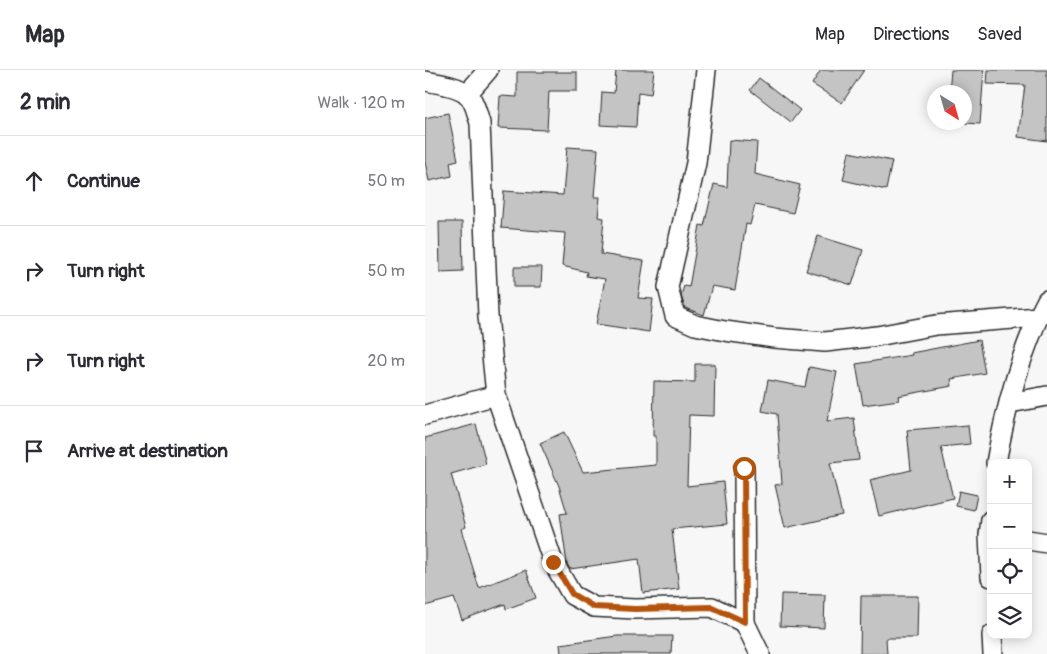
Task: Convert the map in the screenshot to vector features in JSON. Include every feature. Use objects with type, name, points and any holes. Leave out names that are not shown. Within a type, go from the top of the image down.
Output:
[{"type":"street","points":[[467,94],[488,70]]},
{"type":"street","points":[[706,70],[696,163],[668,287],[675,316],[695,325],[725,331],[774,338],[825,342],[877,336],[935,325],[1038,317]]},
{"type":"street","points":[[425,81],[443,84],[467,94],[475,107],[480,123],[489,316],[496,395],[553,562],[572,594],[594,607],[635,609],[712,607],[745,622]]},
{"type":"street","points":[[997,459],[1010,402],[1038,317],[1047,300]]},
{"type":"street","points":[[425,415],[496,395]]},
{"type":"street","points":[[1010,402],[1047,396]]},
{"type":"street","points":[[744,468],[745,622],[760,654]]},
{"type":"street","points":[[1032,540],[1047,542]]},
{"type":"street","points":[[993,639],[993,654]]},
{"type":"building","points":[[616,70],[654,70],[651,94],[638,92],[636,127],[600,125],[602,92],[614,93]]},
{"type":"building","points":[[821,70],[864,70],[842,103],[812,84]]},
{"type":"building","points":[[951,70],[984,70],[980,124],[972,123],[972,85],[950,85]]},
{"type":"building","points":[[988,70],[1047,70],[1047,141],[1018,137],[1025,85],[987,84]]},
{"type":"building","points":[[517,72],[577,72],[577,91],[549,91],[547,130],[498,128],[500,96],[517,97]]},
{"type":"building","points":[[759,78],[800,110],[791,122],[750,90]]},
{"type":"building","points":[[448,113],[458,160],[450,162],[452,176],[429,181],[425,162],[425,118]]},
{"type":"building","points":[[729,140],[757,142],[755,174],[800,185],[793,213],[755,205],[750,225],[746,224],[735,290],[712,286],[704,315],[685,308],[681,295],[684,286],[689,287],[700,225],[704,226],[714,184],[727,187]]},
{"type":"building","points":[[567,147],[598,149],[594,197],[600,197],[598,217],[604,218],[601,254],[644,261],[638,298],[653,299],[649,332],[596,324],[605,279],[586,276],[587,272],[562,266],[565,233],[501,228],[504,191],[563,195]]},
{"type":"building","points":[[849,152],[892,161],[886,190],[843,180]]},
{"type":"building","points":[[439,222],[462,222],[463,271],[440,272]]},
{"type":"building","points":[[818,236],[863,250],[852,285],[806,271]]},
{"type":"building","points":[[514,267],[542,267],[541,287],[514,287]]},
{"type":"building","points":[[979,340],[985,373],[951,379],[952,386],[898,396],[899,400],[863,405],[856,364],[912,355],[911,353]]},
{"type":"building","points":[[695,364],[715,364],[714,416],[689,415],[687,486],[723,482],[727,524],[672,529],[679,589],[643,593],[639,559],[570,569],[567,564],[560,514],[567,513],[559,486],[540,443],[564,432],[583,472],[656,465],[656,436],[653,436],[654,381],[695,382]]},
{"type":"building","points":[[809,367],[837,372],[827,421],[854,418],[859,460],[830,463],[842,515],[785,528],[775,485],[782,484],[777,414],[762,411],[768,380],[805,387]]},
{"type":"building","points":[[476,424],[486,464],[451,474],[466,527],[461,529],[479,588],[526,570],[536,598],[506,609],[505,604],[462,620],[454,598],[425,606],[425,438]]},
{"type":"building","points":[[968,425],[970,444],[941,447],[953,498],[879,516],[870,480],[911,470],[907,430]]},
{"type":"building","points":[[959,491],[977,495],[974,510],[956,506]]},
{"type":"building","points":[[781,594],[825,595],[824,628],[780,626]]},
{"type":"building","points":[[861,596],[918,596],[917,638],[886,638],[887,654],[860,654]]},
{"type":"building","points":[[617,636],[672,636],[671,654],[561,654],[560,644]]},
{"type":"route","points":[[553,562],[572,594],[594,607],[635,609],[712,607],[745,622],[744,468]]}]
